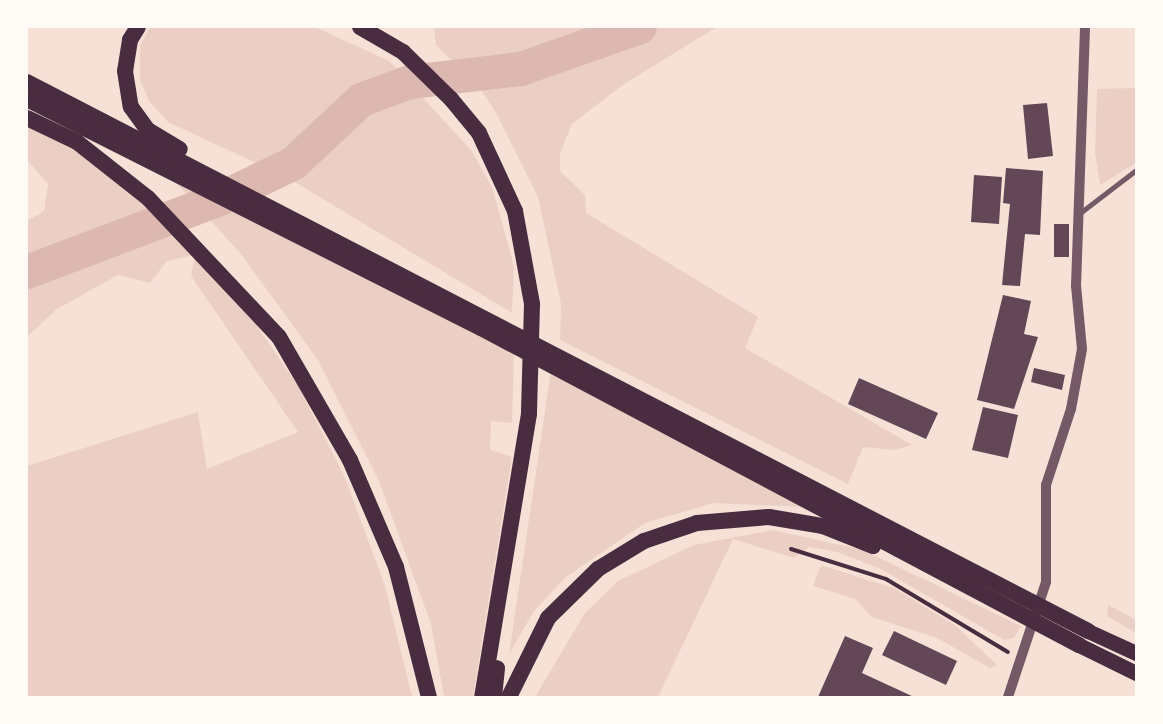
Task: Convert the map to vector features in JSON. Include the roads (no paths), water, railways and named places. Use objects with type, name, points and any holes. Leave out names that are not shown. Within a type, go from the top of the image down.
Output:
[{"type":"highway","points":[[138,27],[125,71],[131,107],[148,130],[202,173]]},
{"type":"highway","points":[[360,27],[403,52],[479,134],[515,211],[531,304],[529,414],[508,552],[482,697]]},
{"type":"highway","points":[[27,82],[202,173],[489,316],[1010,606]]},
{"type":"highway","points":[[27,99],[202,173],[279,211],[1010,606]]},
{"type":"highway","points":[[27,118],[77,142],[148,198],[197,246],[279,337],[350,460],[396,567],[429,697]]},
{"type":"highway","points":[[509,697],[548,618],[598,569],[644,541],[697,523],[769,517],[823,526],[1083,638]]},
{"type":"highway","points":[[494,697],[508,552]]},
{"type":"main road","points":[[1083,638],[1136,653]]},
{"type":"main road","points":[[1083,638],[1136,673]]},
{"type":"street","points":[[1008,697],[1018,660],[1046,582],[1046,485],[1071,409],[1082,349],[1078,214],[1085,27]]},
{"type":"lane","points":[[1078,214],[1136,171]]},
{"type":"waterway","points":[[27,272],[220,199],[294,163],[361,100],[410,82],[521,69],[640,27]]}]
